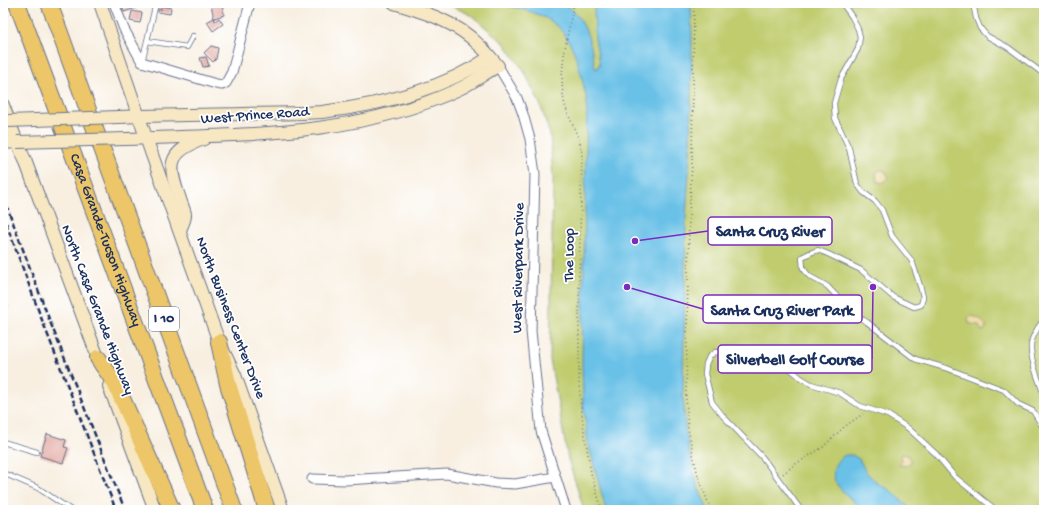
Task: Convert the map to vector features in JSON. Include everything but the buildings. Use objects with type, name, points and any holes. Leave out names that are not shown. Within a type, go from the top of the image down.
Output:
[{"type":"highway","name":"Casa Grande-Tucson Highway","points":[[18,3],[205,510]]},
{"type":"highway","name":"Casa Grande-Tucson Highway","points":[[49,3],[234,510]]},
{"type":"highway","points":[[219,342],[228,384],[267,510]]},
{"type":"highway","points":[[98,358],[114,383],[172,510]]},
{"type":"main road","name":"North Business Center Drive","points":[[100,3],[140,116],[151,152],[219,342],[235,375],[283,510]]},
{"type":"main road","points":[[394,3],[429,14],[460,30],[479,44],[494,62]]},
{"type":"main road","name":"West Prince Road","points":[[6,121],[320,112],[364,106],[406,95],[438,84],[474,68],[494,62]]},
{"type":"main road","name":"West Prince Road","points":[[3,143],[212,136],[296,131],[333,126],[401,111],[459,89],[494,62]]},
{"type":"main road","name":"North Casa Grande Highway","points":[[3,105],[6,121],[25,160],[155,510]]},
{"type":"main road","points":[[180,232],[185,215],[172,176],[172,163],[177,154],[192,143],[212,136]]},
{"type":"street","points":[[114,3],[124,29],[142,62],[216,84],[226,83],[232,72],[250,3]]},
{"type":"street","name":"West Riverpark Drive","points":[[494,62],[517,98],[530,139],[535,174],[531,331],[541,431],[554,477],[566,510]]},
{"type":"street","points":[[312,478],[345,480],[447,474],[496,483],[514,484],[554,477]]},
{"type":"lane","points":[[142,62],[156,3]]},
{"type":"lane","points":[[842,3],[852,17],[860,37],[858,49],[841,79],[834,103],[834,118],[849,148],[857,184],[863,192],[875,201],[882,210],[892,236],[912,261],[923,297],[921,305],[914,307],[893,297],[861,270],[818,250],[810,252],[802,257],[803,268],[809,276],[827,286],[855,315],[867,322],[915,359],[949,369],[1004,390],[1018,404],[1033,411],[1044,429]]},
{"type":"lane","points":[[973,3],[980,28],[987,36],[1009,48],[1041,72],[1044,77]]},
{"type":"lane","points":[[147,41],[187,47],[193,36]]},
{"type":"lane","points":[[1044,319],[1034,334],[1031,343],[1032,356],[1044,395]]},
{"type":"lane","points":[[801,510],[762,458],[712,402],[705,374],[709,356],[714,352],[769,355],[781,361],[801,378],[811,384],[840,393],[860,406],[888,415],[908,428],[936,454],[955,477],[996,510]]},
{"type":"lane","points":[[3,442],[37,452]]},
{"type":"lane","points":[[3,473],[38,488],[72,510]]},
{"type":"path","name":"The Loop","points":[[574,3],[562,67],[562,84],[566,112],[580,141],[582,154],[579,285],[579,384],[583,424],[591,473],[602,510]]},
{"type":"path","points":[[694,3],[692,162],[689,218],[686,397],[688,428],[693,454],[698,476],[711,510]]},
{"type":"path","points":[[778,479],[794,465],[823,447],[844,427],[869,410]]},
{"type":"green space","points":[[445,3],[1044,3],[1044,510],[584,510],[568,459],[550,360],[553,179],[550,135],[540,104],[524,71],[504,43],[471,15]]},
{"type":"sand","points":[[880,170],[885,171],[888,177],[882,183],[877,181],[876,173]]},
{"type":"sand","points":[[970,316],[981,321],[986,326],[985,330],[982,331],[978,325],[969,323],[968,320]]},
{"type":"sand","points":[[902,454],[907,455],[911,461],[909,464],[903,466],[899,465],[901,460],[900,456]]},
{"type":"water","points":[[497,3],[562,3],[570,8],[577,15],[586,31],[592,49],[595,68],[597,69],[600,63],[595,39],[594,3],[691,3],[692,42],[690,157],[686,218],[683,391],[685,427],[690,457],[698,487],[708,510],[606,510],[588,443],[583,402],[582,361],[587,99],[576,57],[567,37],[560,29],[540,15]]},
{"type":"water","points":[[846,455],[852,455],[859,459],[866,472],[878,484],[890,490],[912,510],[863,510],[838,486],[834,477],[834,468],[838,460]]},
{"type":"railway","points":[[3,196],[49,319],[125,510]]},
{"type":"railway","points":[[6,223],[116,510]]},
{"type":"place","name":"Santa Cruz River","points":[[635,241]]},
{"type":"place","name":"Santa Cruz River Park","points":[[627,287]]},
{"type":"place","name":"Silverbell Golf Course","points":[[873,287]]}]
